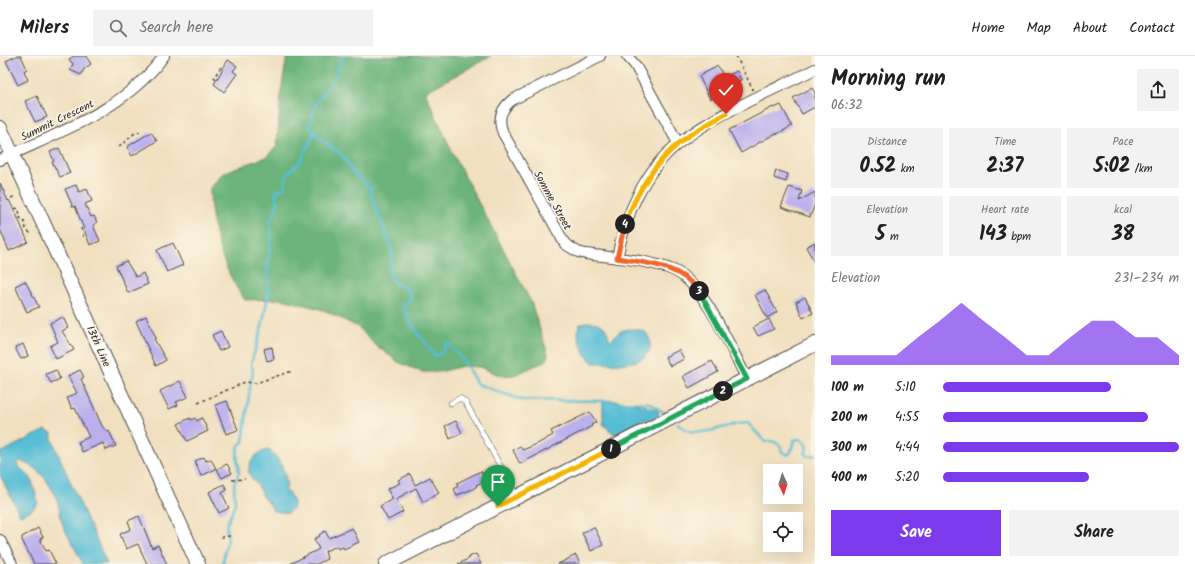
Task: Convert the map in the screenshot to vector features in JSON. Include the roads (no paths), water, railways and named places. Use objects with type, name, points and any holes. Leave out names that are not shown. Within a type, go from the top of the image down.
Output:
[{"type":"main road","name":"13th Line","points":[[0,128],[6,157],[198,564]]},
{"type":"main road","points":[[386,564],[815,344]]},
{"type":"street","name":"Summit Crescent","points":[[6,157],[79,124],[103,111],[143,80],[164,56]]},
{"type":"street","name":"Somme Street","points":[[600,56],[512,100],[501,113],[500,122],[503,133],[565,244],[578,252],[660,266],[674,270],[690,282],[703,297],[747,379]]},
{"type":"street","points":[[627,56],[635,65],[678,143]]},
{"type":"street","points":[[617,258],[621,237],[637,196],[648,177],[678,143],[708,124],[815,69]]},
{"type":"street","points":[[0,540],[12,564]]},
{"type":"lane","points":[[451,403],[460,398],[466,403],[517,496]]},
{"type":"water","points":[[586,322],[599,324],[605,327],[609,339],[612,340],[622,331],[634,329],[644,331],[649,338],[650,343],[650,348],[647,355],[634,362],[593,363],[581,345],[578,334],[580,324]]},
{"type":"water","points":[[612,400],[646,406],[658,411],[659,418],[642,420],[614,434],[603,424],[603,401]]},
{"type":"water","points":[[45,430],[52,433],[52,439],[107,564],[83,564],[64,527],[59,507],[53,492],[45,478],[34,468],[20,461],[17,462],[18,466],[31,478],[38,502],[33,509],[20,515],[0,475],[0,453]]},
{"type":"water","points":[[268,450],[276,456],[282,468],[286,482],[285,491],[288,492],[294,502],[294,507],[288,513],[273,511],[270,504],[262,497],[259,487],[249,471],[249,467],[253,459],[258,454]]},
{"type":"waterway","points":[[343,56],[336,76],[316,103],[309,126],[319,138],[343,156],[352,171],[371,189],[372,199],[392,249],[390,275],[396,284],[408,290],[411,299],[403,306],[410,322],[434,355],[441,353],[447,342],[465,363],[477,384],[522,400],[605,401]]},
{"type":"waterway","points":[[223,564],[228,539],[226,526],[235,504],[234,484],[239,473],[237,454],[239,445],[243,442],[253,372],[251,363],[261,331],[269,291],[267,275],[272,232],[269,223],[277,208],[278,201],[275,197],[277,191],[284,188],[287,174],[300,162],[314,134]]},
{"type":"waterway","points":[[622,402],[649,403],[665,413]]},
{"type":"waterway","points":[[678,423],[685,429],[693,432],[702,432],[748,423],[765,442],[772,441],[780,445],[782,452],[788,455],[791,452],[794,440],[800,439],[805,442],[807,448],[805,454],[807,456],[815,455]]}]
